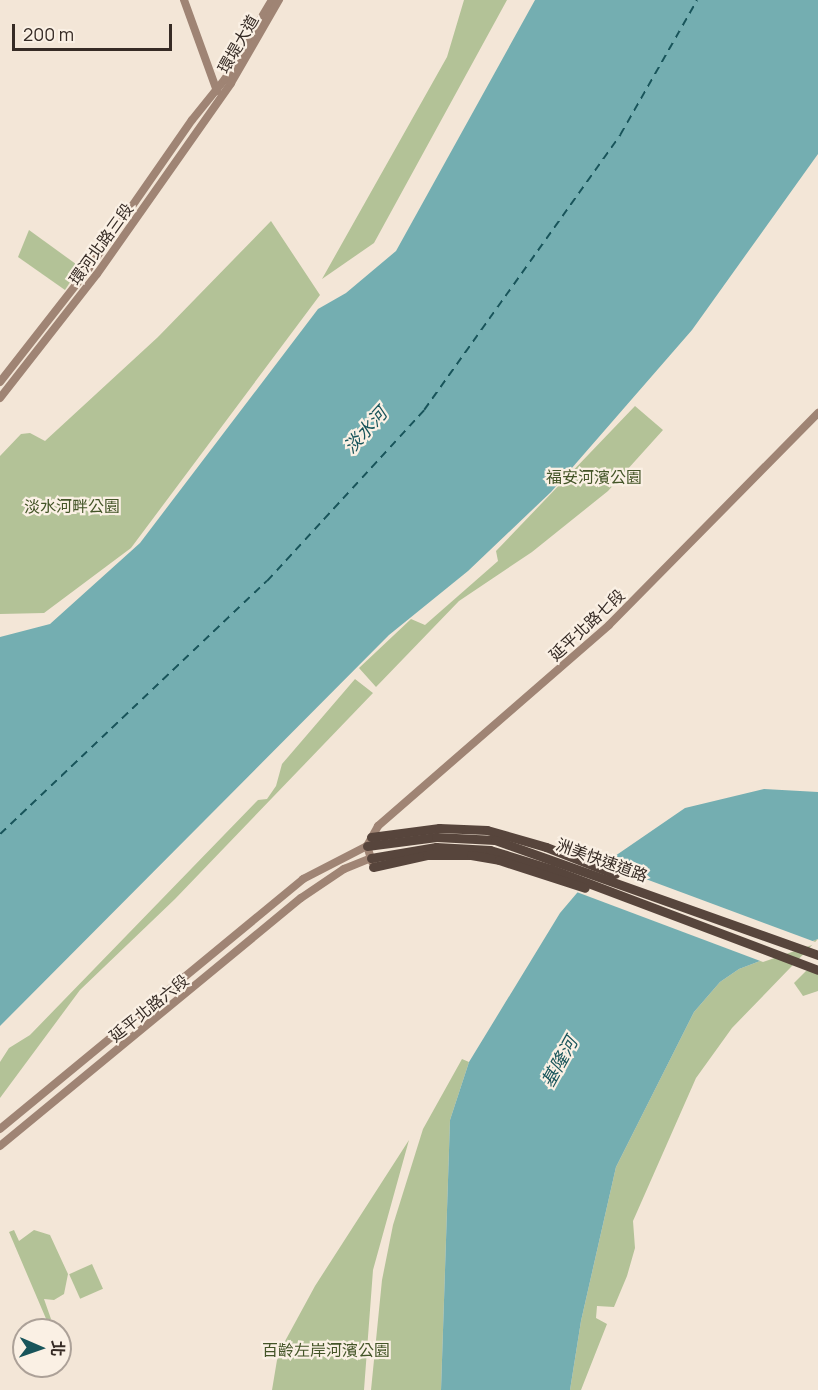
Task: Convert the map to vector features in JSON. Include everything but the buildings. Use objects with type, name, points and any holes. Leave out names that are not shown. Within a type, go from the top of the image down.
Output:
[{"type":"highway","name":"洲美快速道路","points":[[369,842],[463,827],[517,837],[631,880],[653,894],[818,953]]},
{"type":"highway","name":"洲美快速道路","points":[[372,862],[436,851],[498,860],[584,888],[603,890],[818,970]]},
{"type":"highway","points":[[781,957],[818,976]]},
{"type":"street","points":[[184,0],[217,88],[218,101]]},
{"type":"street","name":"環堤大道","points":[[217,88],[272,0]]},
{"type":"street","name":"環堤大道","points":[[218,101],[279,0]]},
{"type":"street","name":"環河北路三段","points":[[0,382],[89,268],[155,172],[217,88]]},
{"type":"street","name":"環河北路三段","points":[[0,398],[97,274],[218,101]]},
{"type":"street","points":[[155,172],[164,178]]},
{"type":"street","name":"延平北路七段","points":[[303,879],[369,842],[383,822],[609,625],[818,413]]},
{"type":"street","points":[[369,842],[372,862]]},
{"type":"street","name":"延平北路六段","points":[[0,1146],[314,890],[344,869],[372,862]]},
{"type":"street","name":"延平北路六段","points":[[0,1129],[303,879]]},
{"type":"green space","points":[[464,0],[507,0],[374,243],[322,279],[447,57]]},
{"type":"green space","name":"淡水河畔公園","points":[[271,221],[320,295],[131,548],[44,613],[0,614],[0,456],[21,434],[30,433],[45,441],[158,337]]},
{"type":"green space","points":[[29,230],[80,267],[65,290],[18,257]]},
{"type":"green space","name":"福安河濱公園","points":[[635,406],[663,430],[608,491],[532,552],[459,601],[376,687],[359,668],[411,619],[425,625],[498,561],[496,551]]},
{"type":"green space","points":[[355,679],[373,693],[175,899],[80,990],[0,1098],[0,1062],[9,1048],[30,1035],[258,800],[267,799],[276,786],[282,764]]},
{"type":"green space","points":[[818,939],[732,1028],[696,1078],[633,1221],[635,1248],[627,1276],[614,1307],[597,1306],[596,1318],[607,1324],[581,1390],[570,1390],[581,1321],[616,1167],[694,1012],[720,982],[739,969]]},
{"type":"green space","points":[[806,971],[818,971],[818,991],[803,996],[794,983]]},
{"type":"green space","points":[[462,1059],[469,1062],[450,1120],[441,1390],[371,1390],[382,1280],[393,1225],[423,1129]]},
{"type":"green space","name":"百齡左岸河濱公園","points":[[409,1140],[373,1270],[364,1390],[272,1390],[278,1354],[315,1286]]},
{"type":"green space","points":[[14,1230],[19,1241],[34,1230],[50,1235],[68,1274],[64,1294],[54,1300],[44,1299],[51,1318],[46,1318],[9,1232]]},
{"type":"green space","points":[[92,1264],[103,1289],[80,1299],[69,1274]]},
{"type":"water","name":"淡水河","points":[[535,0],[818,0],[818,154],[692,330],[551,492],[468,571],[389,635],[0,1026],[0,637],[50,624],[140,543],[318,309],[346,293],[396,251]]},
{"type":"water","name":"基隆河","points":[[764,789],[818,792],[818,939],[739,969],[720,982],[694,1012],[616,1167],[581,1321],[570,1390],[441,1390],[450,1120],[469,1062],[560,913],[599,867],[685,808]]},
{"type":"pier","points":[[600,862],[818,943],[763,962],[574,891]]},
{"type":"ferry route","points":[[0,834],[267,581],[424,410],[620,135],[697,0]]}]
